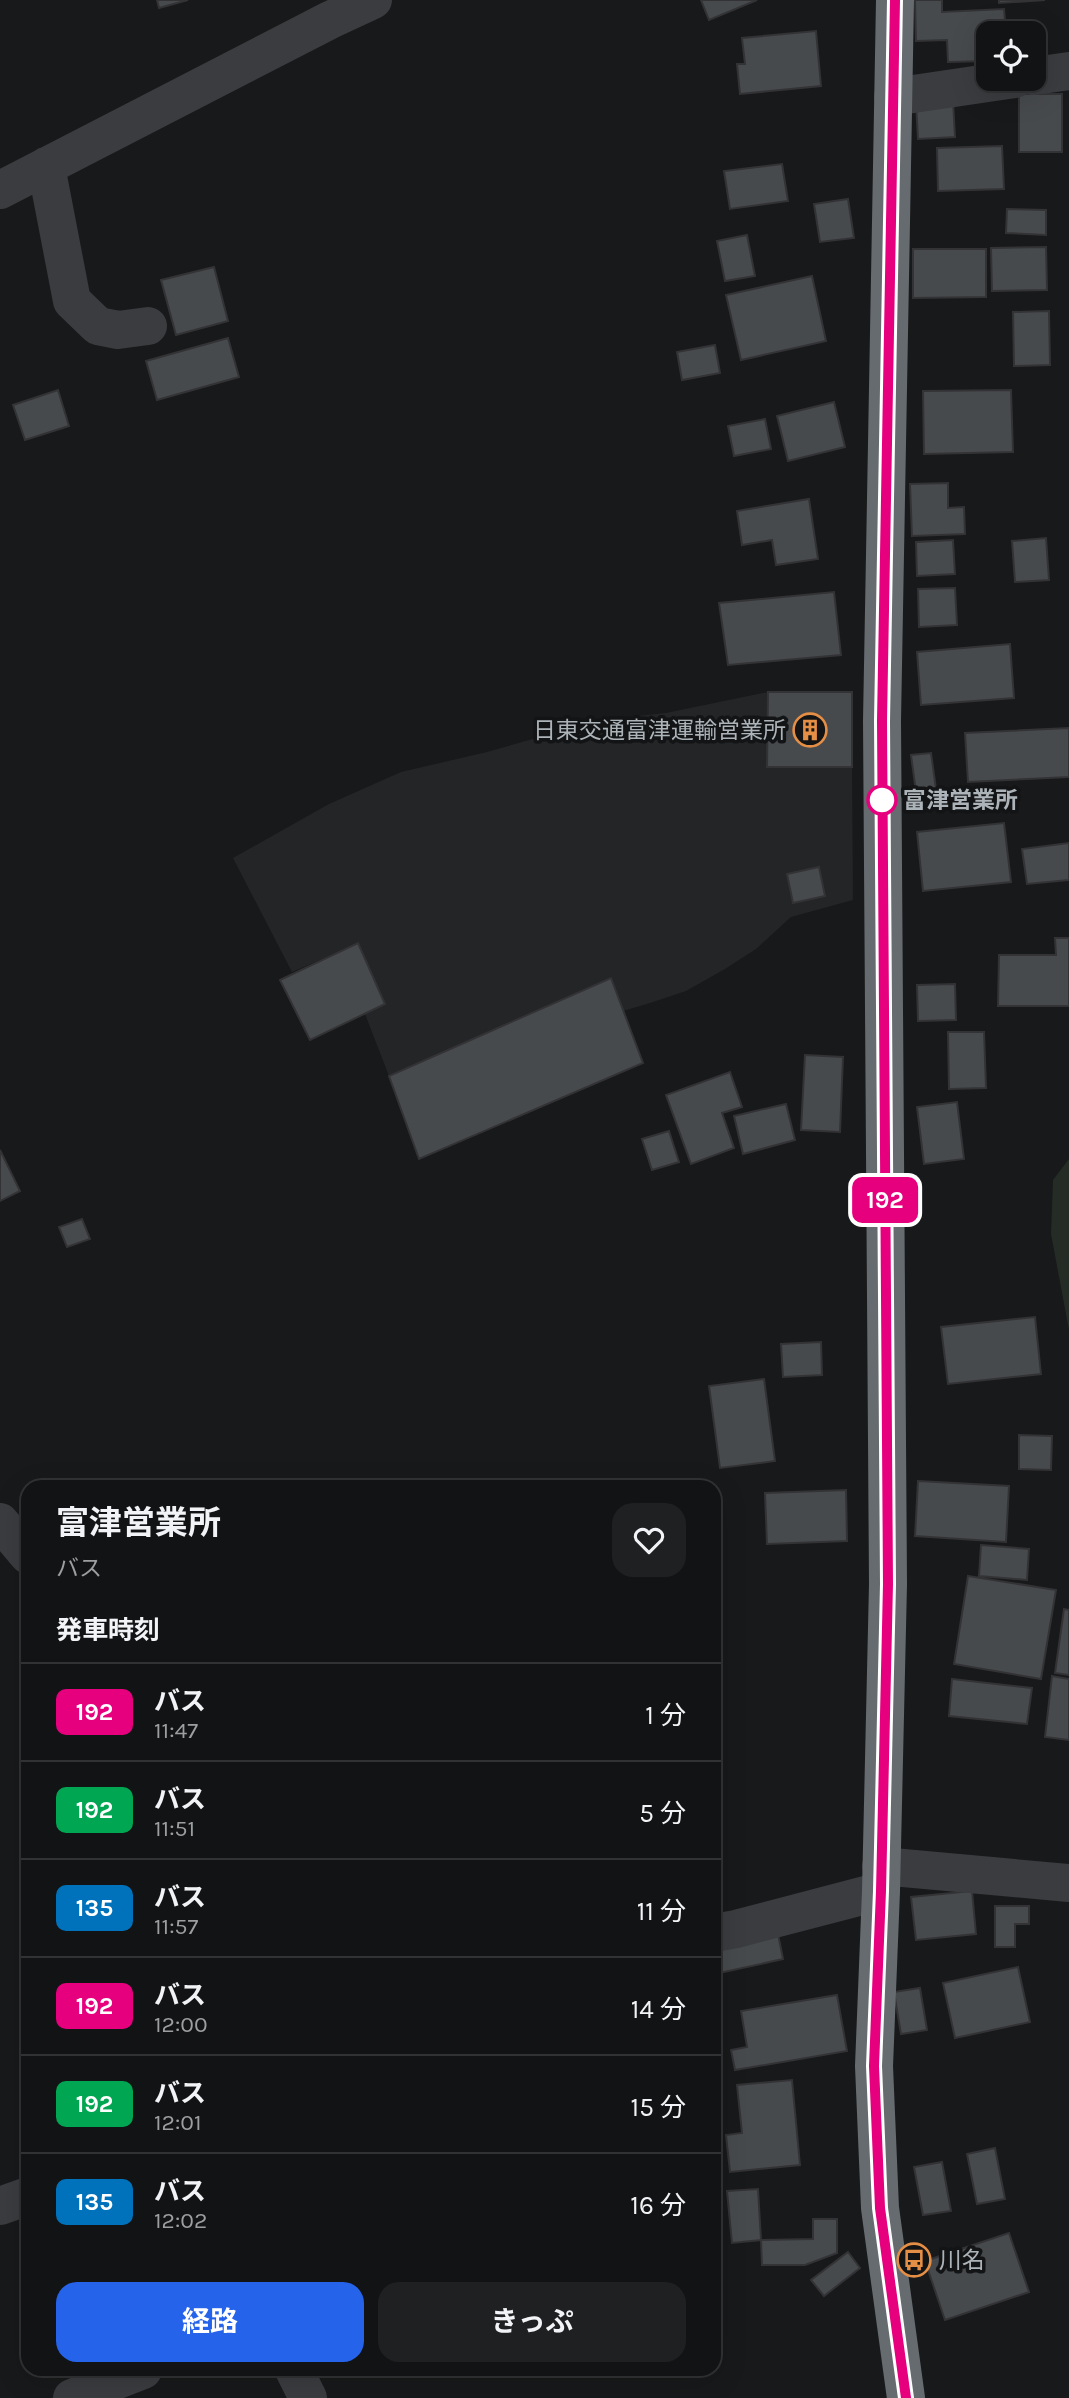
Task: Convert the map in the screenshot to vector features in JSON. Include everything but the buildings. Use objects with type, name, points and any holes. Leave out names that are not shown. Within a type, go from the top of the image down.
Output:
[{"type":"highway","points":[[895,0],[882,721],[888,1584],[874,2066],[880,2208],[906,2398]]},
{"type":"street","points":[[0,190],[317,26],[373,0]]},
{"type":"street","points":[[1046,74],[1069,71]]},
{"type":"street","points":[[893,97],[976,85]]},
{"type":"street","points":[[46,166],[72,301],[98,326],[118,330],[148,326]]},
{"type":"street","points":[[0,1522],[21,1547]]},
{"type":"street","points":[[721,1932],[736,1929],[881,1879],[1069,1883]]},
{"type":"street","points":[[0,2206],[21,2198]]},
{"type":"street","points":[[72,2398],[128,2376]]},
{"type":"street","points":[[297,2376],[308,2398]]},
{"type":"shaded area","points":[[768,692],[768,767],[852,767],[853,900],[791,917],[756,949],[725,969],[686,991],[650,1003],[623,1011],[610,978],[389,1076],[365,1014],[384,1004],[357,944],[292,972],[233,858],[329,804],[401,772],[487,752],[600,720],[666,713]]},
{"type":"shaded area","points":[[1069,1159],[1069,1330],[1051,1234],[1053,1180]]},
{"type":"bus line","name":"192","points":[[895,0],[882,721],[888,1584],[874,2066],[880,2208],[906,2398]]},
{"type":"place","name":"日東交通富津運輸営業所","points":[[810,730]]},
{"type":"place","name":"富津営業所","points":[[882,800]]},
{"type":"place","name":"川名","points":[[914,2260]]}]
